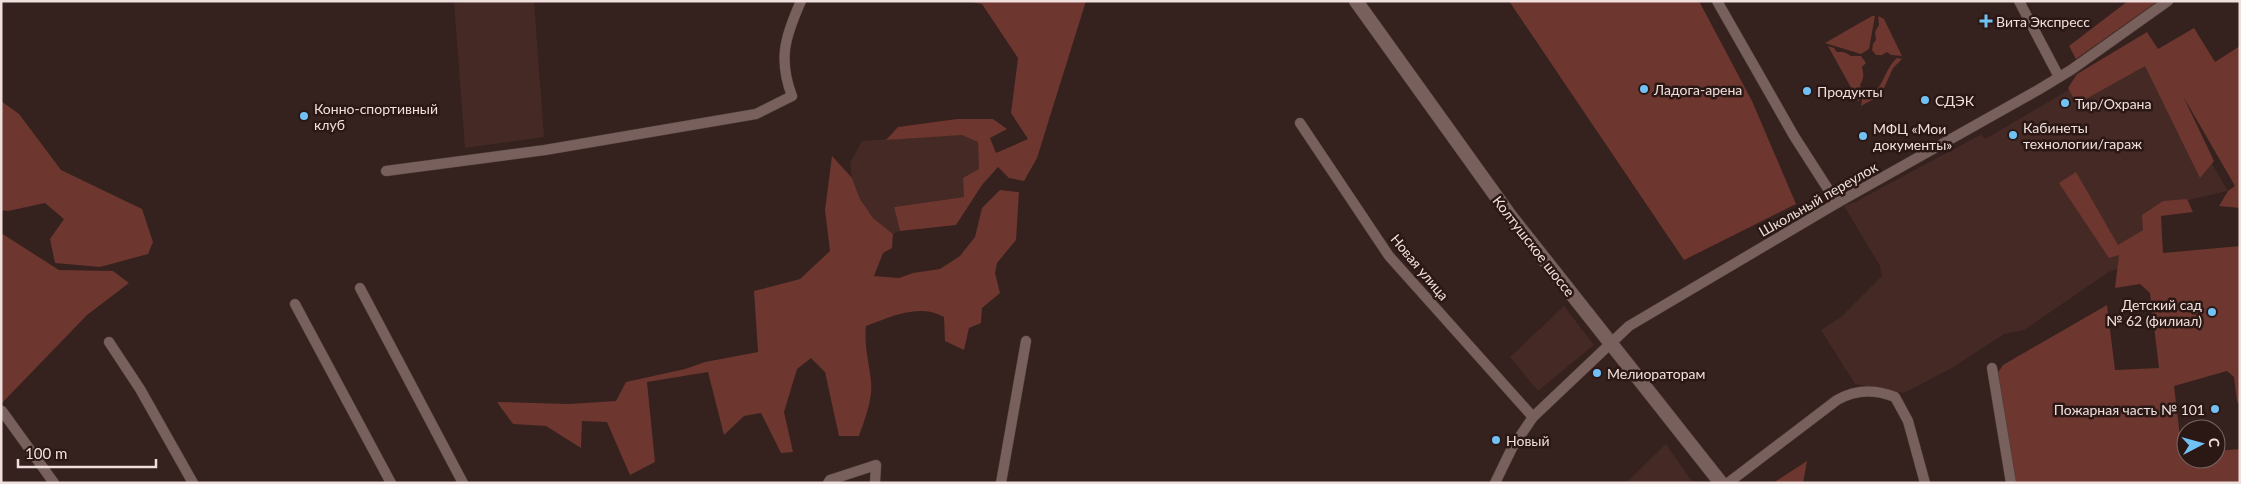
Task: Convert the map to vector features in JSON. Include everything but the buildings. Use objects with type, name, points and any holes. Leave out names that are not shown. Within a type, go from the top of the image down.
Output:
[{"type":"main road","name":"Колтушское шоссе","points":[[1356,1],[1511,217],[1722,483]]},
{"type":"street","points":[[386,170],[545,150],[756,114],[792,96],[785,78],[783,54],[789,28],[801,1]]},
{"type":"street","points":[[1717,1],[1794,136],[1837,203]]},
{"type":"street","points":[[2019,1],[2059,77]]},
{"type":"street","name":"Школьный переулок","points":[[1495,483],[1512,448],[1533,417],[1629,326],[1837,203],[2059,77],[2168,1]]},
{"type":"street","name":"Новая улица","points":[[1300,124],[1389,256],[1533,417]]},
{"type":"street","points":[[360,288],[463,483]]},
{"type":"street","points":[[295,304],[391,483]]},
{"type":"street","points":[[1001,483],[1026,341]]},
{"type":"street","points":[[109,342],[140,389],[193,483]]},
{"type":"street","points":[[1992,368],[2010,483]]},
{"type":"street","points":[[1728,483],[1836,400],[1850,392],[1880,391],[1895,396],[1908,421],[1925,483]]},
{"type":"street","points":[[2,411],[54,483]]},
{"type":"street","points":[[828,483],[830,480],[876,465],[875,483]]},
{"type":"shaded area","points":[[534,1],[544,137],[465,148],[454,3]]},
{"type":"shaded area","points":[[967,1],[1086,1],[1037,158],[1024,181],[1009,178],[998,167],[982,185],[956,225],[900,231],[894,207],[964,197],[963,178],[979,169],[978,142],[962,135],[886,140],[898,127],[957,119],[993,119],[1007,129],[990,138],[996,153],[1028,139],[1011,113],[1018,58],[982,4]]},
{"type":"shaded area","points":[[1509,1],[1699,1],[1752,101],[1796,204],[1684,260]]},
{"type":"shaded area","points":[[2128,1],[2158,1],[2076,59],[2069,46]]},
{"type":"shaded area","points":[[1875,16],[1869,49],[1861,54],[1825,43]]},
{"type":"shaded area","points":[[1878,16],[1884,19],[1902,56],[1891,55],[1887,52],[1882,55],[1876,55],[1872,50],[1876,40],[1875,32],[1879,25]]},
{"type":"shaded area","points":[[2194,28],[2215,62],[2240,46],[2240,208],[2219,206],[2228,191],[2235,186],[2183,96],[2214,161],[2200,178],[2145,66],[2077,104],[2068,88],[2077,74],[2147,32],[2158,49]]},
{"type":"shaded area","points":[[2141,43],[2228,191],[2154,208],[2138,261],[2109,272],[2024,330],[2004,334],[1952,368],[1904,393],[1855,384],[1821,330],[1842,316],[1882,276],[1880,266],[1844,206],[1855,202],[1982,134],[1985,139],[2065,92]]},
{"type":"shaded area","points":[[1828,46],[1834,48],[1837,52],[1851,56],[1861,56],[1866,63],[1862,67],[1863,76],[1860,85],[1859,102]]},
{"type":"shaded area","points":[[1897,58],[1902,59],[1893,68],[1881,95],[1861,106],[1862,99],[1875,92],[1888,69]]},
{"type":"shaded area","points":[[1,101],[19,114],[61,170],[142,209],[153,242],[148,254],[100,267],[55,263],[50,239],[64,219],[45,203],[8,211],[1,210]]},
{"type":"shaded area","points":[[962,134],[978,142],[979,169],[965,197],[894,207],[900,231],[893,234],[873,218],[860,199],[852,178],[850,163],[862,141]]},
{"type":"shaded area","points":[[832,156],[852,178],[860,199],[873,218],[893,234],[892,248],[883,253],[874,276],[899,278],[913,273],[940,269],[960,256],[975,237],[982,208],[1000,190],[1019,192],[1016,240],[997,263],[995,273],[1000,293],[982,308],[981,323],[969,328],[964,350],[945,341],[944,317],[934,313],[915,311],[866,326],[866,347],[871,395],[859,436],[839,436],[825,372],[811,358],[797,369],[784,412],[793,452],[781,453],[761,413],[744,416],[724,435],[708,372],[647,382],[655,462],[630,475],[607,422],[582,421],[581,448],[546,426],[513,424],[497,402],[569,404],[616,401],[626,382],[685,369],[705,362],[758,352],[754,291],[800,279],[830,251],[825,210]]},
{"type":"shaded area","points":[[2076,172],[2118,245],[2143,230],[2142,215],[2163,201],[2187,199],[2193,212],[2161,216],[2163,253],[2240,246],[2240,406],[2237,401],[2234,377],[2227,371],[2174,386],[2178,419],[2176,419],[2176,469],[2226,469],[2226,450],[2240,449],[2240,483],[2014,483],[1997,374],[2003,365],[2107,305],[2115,370],[2159,368],[2150,293],[2140,284],[2115,288],[2119,255],[2109,258],[2059,183]]},
{"type":"shaded area","points":[[1,233],[59,270],[113,271],[129,283],[87,315],[1,404]]},
{"type":"shaded area","points":[[1564,306],[1594,345],[1538,391],[1510,357]]},
{"type":"shaded area","points":[[1666,444],[1693,483],[1626,483]]},
{"type":"shaded area","points":[[1807,461],[1803,483],[1773,483]]},
{"type":"place","name":"Вита Экспресс","points":[[1986,21]]},
{"type":"place","name":"Ладога-арена","points":[[1644,89]]},
{"type":"place","name":"Продукты","points":[[1807,91]]},
{"type":"place","name":"СДЭК","points":[[1925,100]]},
{"type":"place","name":"Тир/Охрана","points":[[2065,103]]},
{"type":"place","name":"Конно-спортивный клуб","points":[[304,116]]},
{"type":"place","name":"Кабинеты технологии/гараж","points":[[2013,135]]},
{"type":"place","name":"МФЦ «Мои документы»","points":[[1863,136]]},
{"type":"place","name":"Детский сад № 62 (филиал)","points":[[2212,312]]},
{"type":"place","name":"Мелиораторам","points":[[1597,373]]},
{"type":"place","name":"Пожарная часть № 101","points":[[2215,409]]},
{"type":"place","name":"Новый","points":[[1496,440]]}]
